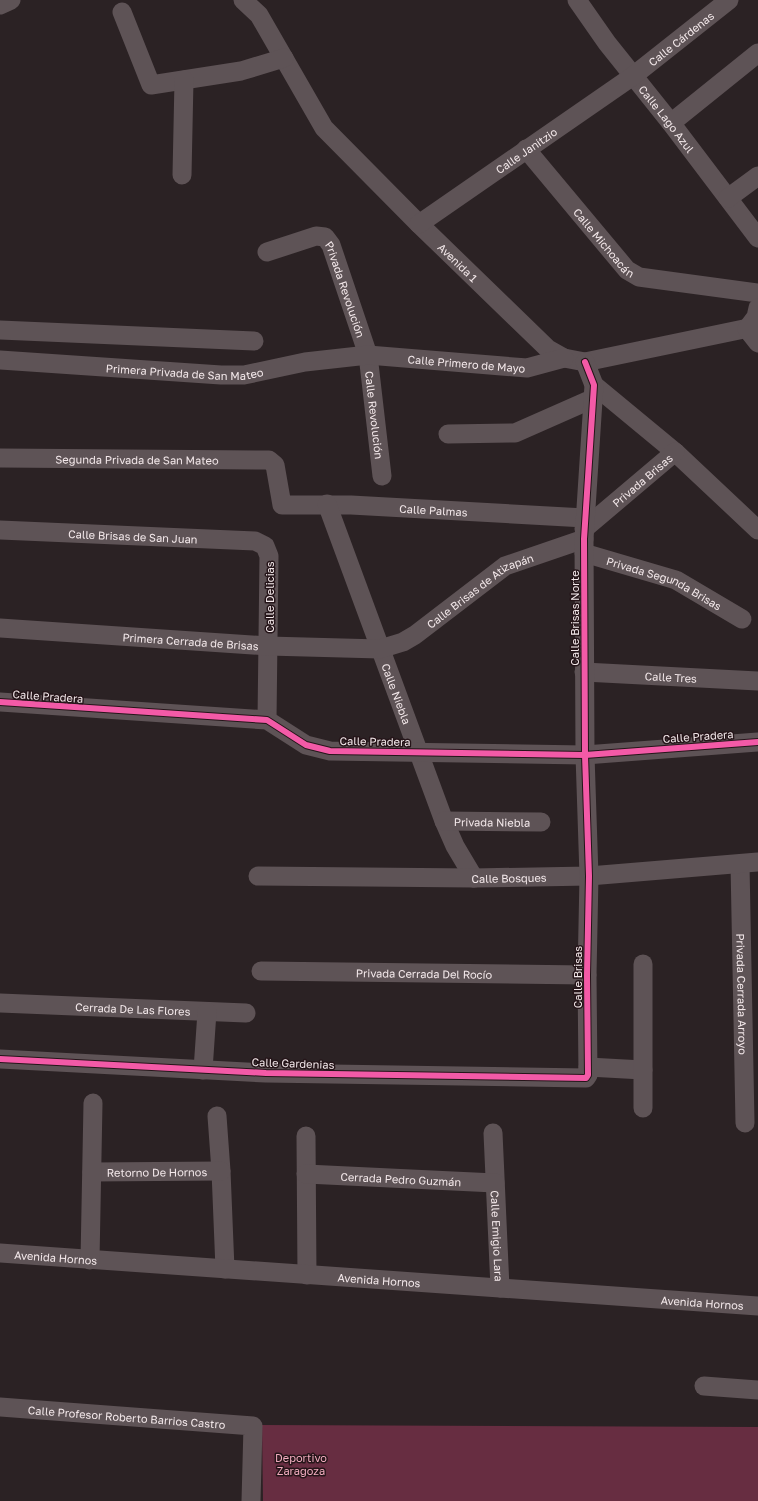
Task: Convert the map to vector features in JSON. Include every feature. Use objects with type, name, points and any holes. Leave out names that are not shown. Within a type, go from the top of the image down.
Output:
[{"type":"street","points":[[0,5],[11,0]]},
{"type":"street","name":"Avenida 1","points":[[243,0],[259,15],[324,128],[419,224],[548,349],[564,358],[585,362],[754,333]]},
{"type":"street","name":"Calle Lago Azul","points":[[578,0],[606,43],[671,123],[758,238]]},
{"type":"street","name":"Calle Cárdenas","points":[[633,76],[729,0]]},
{"type":"street","points":[[122,12],[151,85],[241,71],[284,58]]},
{"type":"street","points":[[671,123],[758,53]]},
{"type":"street","name":"Calle Janitzio","points":[[419,224],[633,76]]},
{"type":"street","points":[[182,175],[184,80]]},
{"type":"street","name":"Calle Michoacán","points":[[526,149],[627,270],[639,277],[758,293]]},
{"type":"street","points":[[728,198],[758,176]]},
{"type":"street","name":"Privada Revolución","points":[[267,252],[316,236],[325,237],[331,245],[368,355]]},
{"type":"street","points":[[754,333],[758,308]]},
{"type":"street","points":[[0,330],[254,341]]},
{"type":"street","name":"Calle Primero de Mayo","points":[[368,355],[527,368],[564,358]]},
{"type":"street","name":"Primera Privada de San Mateo","points":[[0,360],[221,375],[244,375],[305,362],[368,355]]},
{"type":"street","name":"Calle Revolución","points":[[368,355],[382,476]]},
{"type":"street","name":"Calle Brisas Norte","points":[[585,362],[593,392],[584,534],[585,755],[589,876]]},
{"type":"street","points":[[448,434],[515,433],[593,392]]},
{"type":"street","name":"Privada Brisas","points":[[584,534],[675,452],[593,392]]},
{"type":"street","points":[[675,452],[758,530]]},
{"type":"street","name":"Segunda Privada de San Mateo","points":[[0,458],[269,460],[275,465],[282,505]]},
{"type":"street","name":"Calle Palmas","points":[[282,505],[327,504],[584,534]]},
{"type":"street","name":"Calle Niebla","points":[[327,504],[380,649],[420,752],[444,821],[455,846],[474,878]]},
{"type":"street","name":"Calle Brisas de San Juan","points":[[0,530],[255,541],[265,546]]},
{"type":"street","name":"Privada Segunda Brisas","points":[[584,534],[676,580],[742,619]]},
{"type":"street","name":"Calle Brisas de Atizapán","points":[[380,649],[403,642],[415,635],[505,566],[584,534]]},
{"type":"street","name":"Calle Delicias","points":[[265,546],[269,556],[267,720]]},
{"type":"street","name":"Primera Cerrada de Brisas","points":[[0,628],[268,646],[380,649]]},
{"type":"street","name":"Calle Tres","points":[[584,672],[758,681]]},
{"type":"street","name":"Calle Pradera","points":[[0,702],[267,720],[306,745],[330,751],[585,755],[758,742]]},
{"type":"street","name":"Privada Niebla","points":[[444,821],[541,822]]},
{"type":"street","name":"Calle Bosques","points":[[258,876],[474,878],[589,876],[749,863]]},
{"type":"street","name":"Privada Cerrada Arroyo","points":[[745,1123],[749,863]]},
{"type":"street","name":"Calle Brisas","points":[[587,1072],[589,876]]},
{"type":"street","points":[[643,964],[643,1108]]},
{"type":"street","name":"Privada Cerrada Del Rocío","points":[[261,971],[587,974]]},
{"type":"street","name":"Cerrada De Las Flores","points":[[0,1004],[207,1012],[204,1070]]},
{"type":"street","points":[[207,1012],[246,1013]]},
{"type":"street","name":"Calle Gardenias","points":[[0,1059],[266,1074],[587,1072],[643,1070]]},
{"type":"street","points":[[90,1260],[93,1103]]},
{"type":"street","points":[[217,1116],[225,1269]]},
{"type":"street","name":"Calle Emigio Lara","points":[[493,1133],[500,1288]]},
{"type":"street","points":[[306,1136],[307,1275]]},
{"type":"street","name":"Retorno De Hornos","points":[[92,1172],[221,1171]]},
{"type":"street","name":"Cerrada Pedro Guzmán","points":[[306,1174],[495,1183]]},
{"type":"street","name":"Avenida Hornos","points":[[0,1253],[758,1306]]},
{"type":"street","points":[[704,1386],[758,1390]]},
{"type":"street","name":"Calle Profesor Roberto Barrios Castro","points":[[0,1407],[253,1426],[252,1501]]},
{"type":"green space","name":"Deportivo Zaragoza","points":[[262,1425],[758,1427],[758,1501],[263,1501]]},
{"type":"cycle path","points":[[0,1059],[266,1073],[586,1078],[588,1075],[587,975],[589,876],[585,755],[584,539],[594,385],[585,362]]},
{"type":"cycle path","points":[[0,702],[267,720],[306,745],[330,751],[585,755],[758,742]]}]
